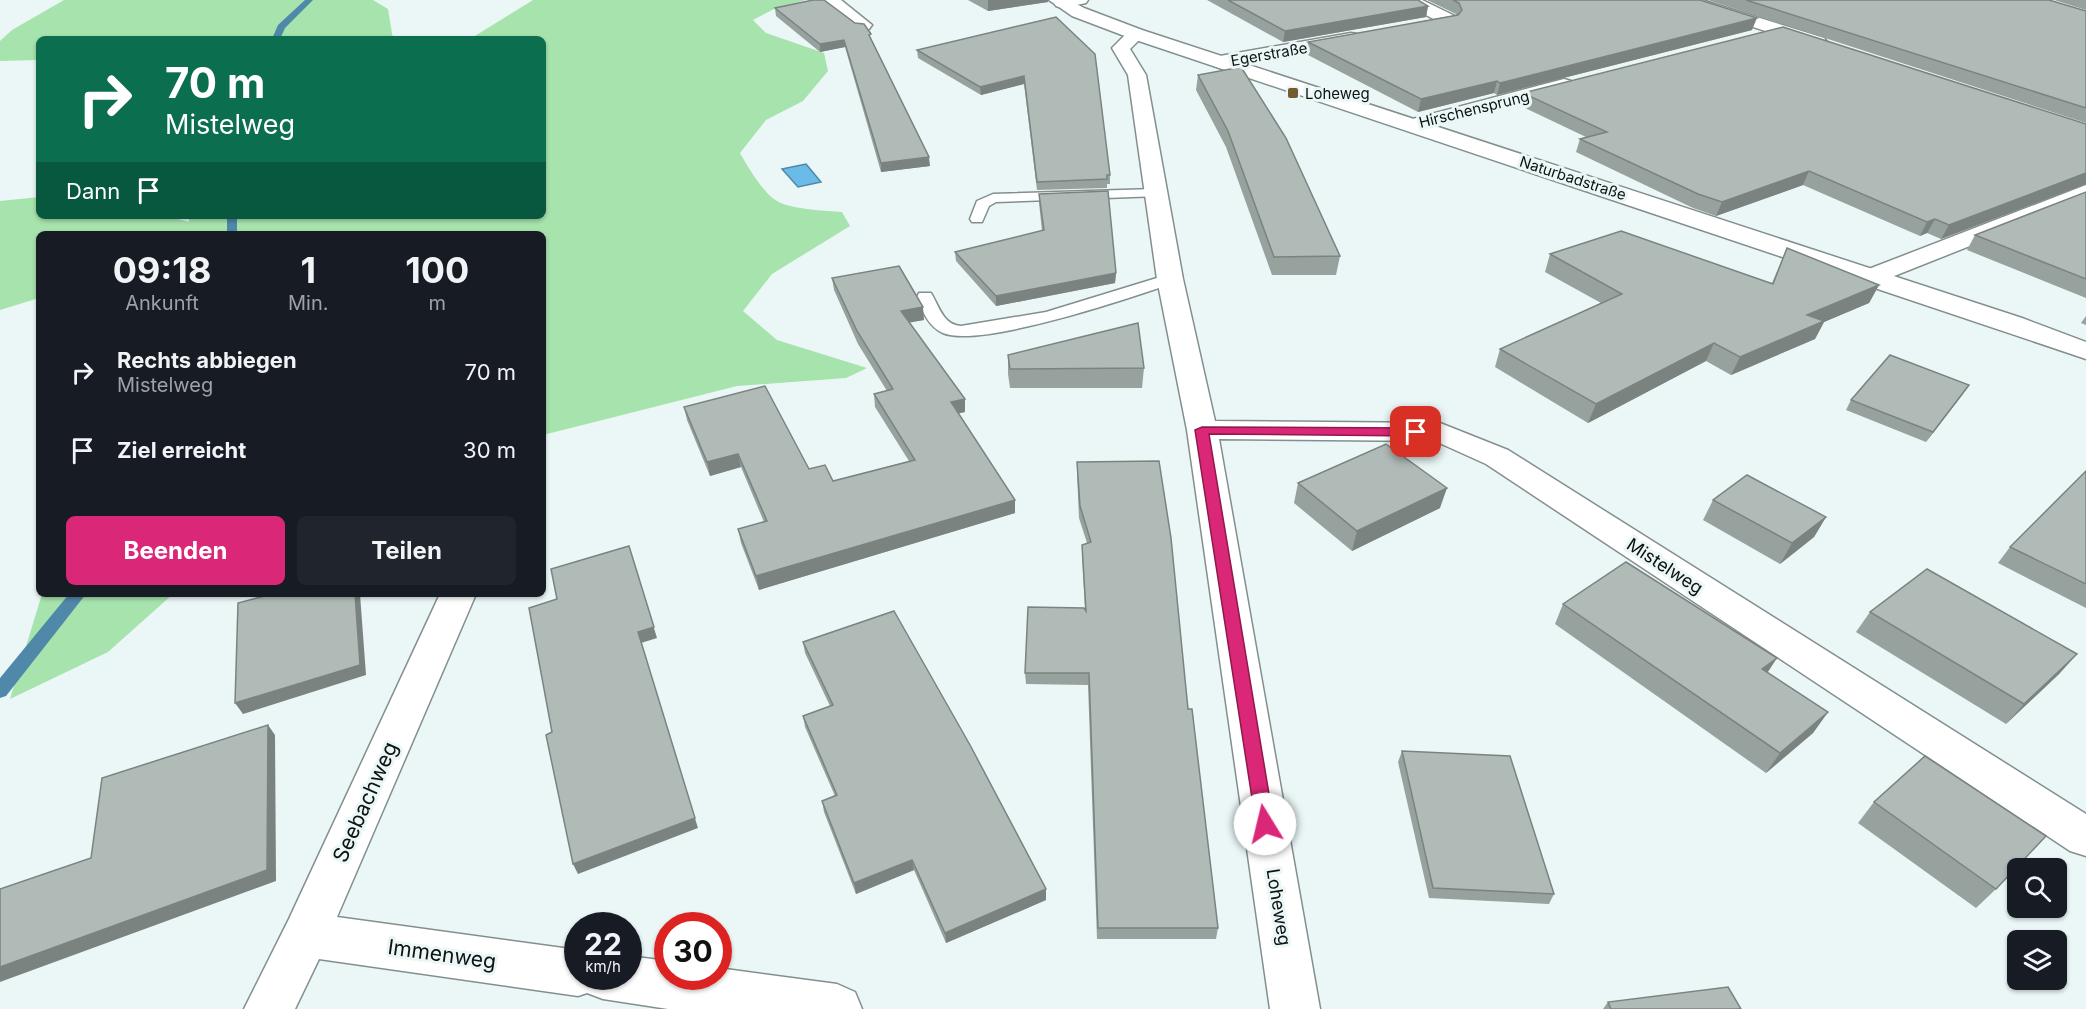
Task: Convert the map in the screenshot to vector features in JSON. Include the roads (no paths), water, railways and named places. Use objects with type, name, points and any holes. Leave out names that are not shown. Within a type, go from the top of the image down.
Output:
[{"type":"street","points":[[831,0],[863,25]]},
{"type":"street","name":"Naturbadstraße","points":[[1060,1],[1080,0]]},
{"type":"street","points":[[1408,0],[1449,20],[1426,24]]},
{"type":"street","points":[[1685,0],[1835,48]]},
{"type":"street","name":"Naturbadstraße","points":[[1060,1],[1078,12],[1220,63],[1870,277],[2086,351]]},
{"type":"street","points":[[1746,38],[1780,30]]},
{"type":"street","name":"Loheweg","points":[[1136,34],[1121,48],[1137,75],[1170,279],[1202,430],[1295,1009]]},
{"type":"street","name":"Egerstraße","points":[[1220,63],[1368,35]]},
{"type":"street","name":"Hirschensprung","points":[[1412,125],[1577,82]]},
{"type":"street","points":[[1870,277],[2086,192]]},
{"type":"street","name":"Mistelweg","points":[[1202,430],[1440,432],[1497,457],[2086,837]]},
{"type":"street","name":"Seebachweg","points":[[269,1009],[306,935],[457,597]]},
{"type":"street","name":"Immenweg","points":[[306,935],[564,971]]},
{"type":"street","points":[[642,982],[837,1009]]},
{"type":"lane","points":[[977,219],[982,204],[993,198],[1155,193]]},
{"type":"lane","points":[[925,297],[940,324],[954,332],[990,328],[1037,317],[1170,279]]},
{"type":"water","points":[[806,164],[821,182],[798,187],[782,169]]},
{"type":"waterway","points":[[277,36],[281,27],[309,0]]},
{"type":"waterway","points":[[232,219],[232,231]]},
{"type":"waterway","points":[[0,691],[76,597]]},
{"type":"place","name":"Loheweg","points":[[1293,93]]}]
